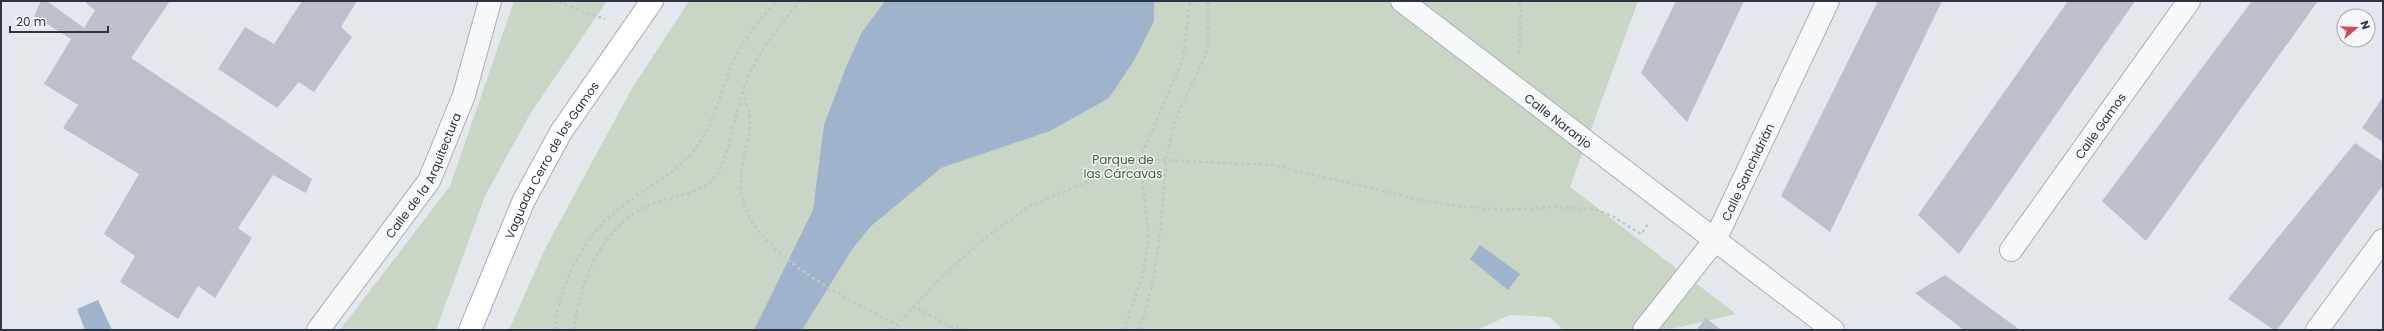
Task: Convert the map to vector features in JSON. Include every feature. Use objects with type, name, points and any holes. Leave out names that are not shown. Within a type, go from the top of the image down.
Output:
[{"type":"main road","name":"Vaguada Cerro de los Gamos","points":[[470,330],[524,200],[561,132],[652,1]]},
{"type":"street","name":"Calle de la Arquitectura","points":[[318,330],[429,181],[464,95],[490,1]]},
{"type":"street","name":"Calle Naranjo","points":[[1402,1],[1662,202],[1715,240],[1833,330]]},
{"type":"street","name":"Calle Sanchidrián","points":[[1644,330],[1715,240],[1828,1]]},
{"type":"street","name":"Calle Gamos","points":[[2011,250],[2189,1]]},
{"type":"street","points":[[2317,330],[2383,240]]},
{"type":"path","points":[[553,1],[632,28]]},
{"type":"path","points":[[556,330],[556,320],[564,288],[579,256],[600,225],[637,196],[667,178],[683,164],[698,144],[710,122],[735,58],[764,14],[776,1]]},
{"type":"path","points":[[574,330],[580,292],[593,262],[612,235],[631,216],[654,203],[700,188],[714,178],[725,157],[743,90],[766,45],[800,1]]},
{"type":"path","points":[[1124,330],[1142,277],[1149,236],[1140,159],[1183,59],[1190,1]]},
{"type":"path","points":[[1138,330],[1146,310],[1154,276],[1161,225],[1166,159],[1176,118],[1204,59],[1208,45],[1208,1]]},
{"type":"path","points":[[1517,90],[1521,9],[1520,1]]},
{"type":"path","points":[[743,90],[750,121],[740,186],[748,215],[758,232],[780,254],[832,289],[895,324]]},
{"type":"path","points":[[892,330],[895,324],[944,275],[984,238],[1030,206],[1140,159],[1272,165],[1430,202],[1460,206],[1504,210],[1553,207],[1594,209],[1612,216],[1641,234],[1662,202]]},
{"type":"path","points":[[913,306],[948,325],[965,330]]},
{"type":"path","points":[[948,325],[948,330]]},
{"type":"green space","points":[[514,1],[607,1],[530,114],[485,196],[436,330],[340,330],[450,186]]},
{"type":"green space","name":"Parque de las Cárcavas","points":[[689,1],[1638,1],[1570,187],[1736,314],[1667,330],[1563,330],[1550,317],[1510,315],[1477,330],[509,330],[545,249],[631,90]]},
{"type":"water","points":[[885,1],[1154,1],[1154,21],[1135,59],[1109,98],[1050,131],[941,168],[870,227],[851,251],[802,330],[754,330],[813,210],[824,125],[846,67],[862,32]]},
{"type":"water","points":[[1480,245],[1520,274],[1508,290],[1470,259]]},
{"type":"water","points":[[98,300],[112,330],[85,330],[77,309]]},
{"type":"building","points":[[41,1],[47,1],[84,28],[95,10],[86,3],[87,1],[170,1],[131,58],[312,179],[306,193],[273,175],[238,228],[252,238],[215,298],[198,286],[178,319],[120,282],[135,256],[104,234],[139,174],[63,128],[78,105],[44,84],[71,39],[34,16]]},
{"type":"building","points":[[302,1],[357,1],[341,27],[352,37],[314,92],[299,82],[277,108],[218,69],[245,27],[274,44]]},
{"type":"building","points":[[1676,1],[1744,1],[1687,122],[1641,73]]},
{"type":"building","points":[[1878,1],[1942,1],[1830,232],[1781,196]]},
{"type":"building","points":[[2068,1],[2135,1],[1959,254],[1918,215]]},
{"type":"building","points":[[2252,1],[2318,1],[2146,241],[2102,201]]},
{"type":"building","points":[[2383,97],[2383,142],[2362,128]]},
{"type":"building","points":[[2355,143],[2383,162],[2383,185],[2277,330],[2274,330],[2228,299]]},
{"type":"building","points":[[1945,275],[2020,330],[1964,330],[1915,293]]},
{"type":"building","points":[[1706,318],[1721,330],[1696,330]]}]
